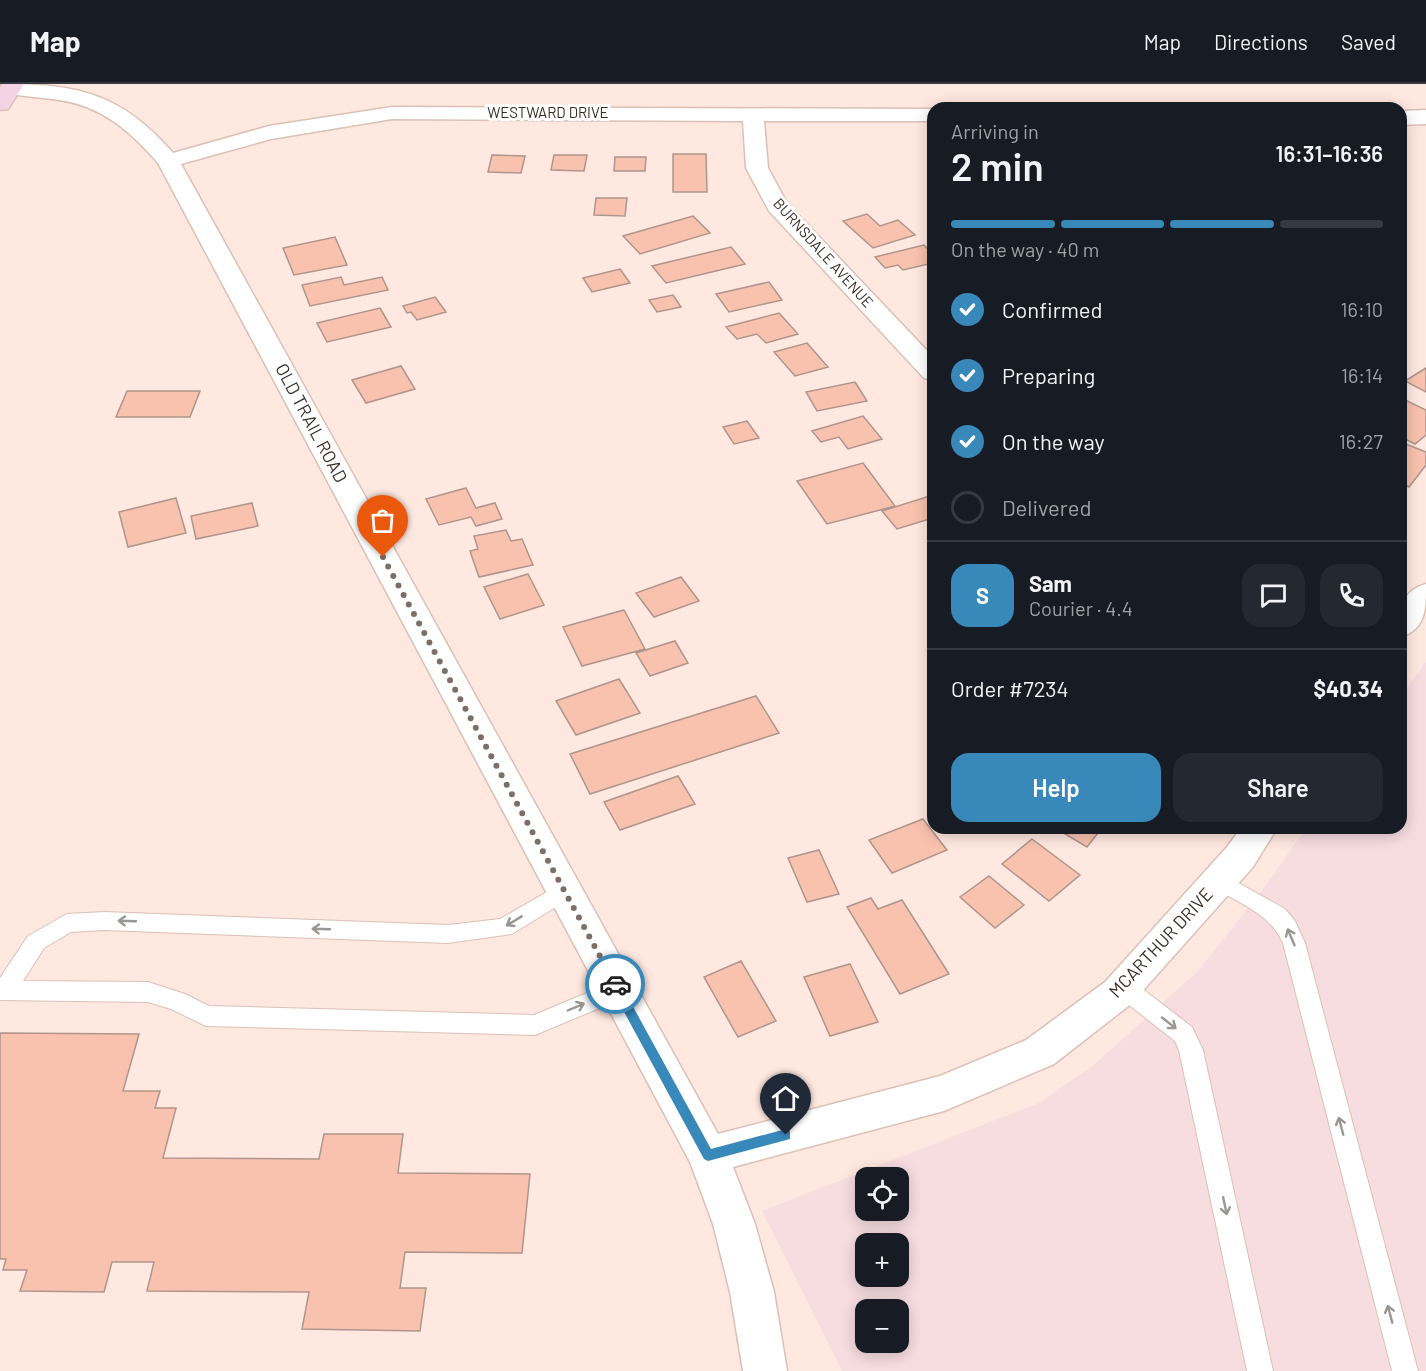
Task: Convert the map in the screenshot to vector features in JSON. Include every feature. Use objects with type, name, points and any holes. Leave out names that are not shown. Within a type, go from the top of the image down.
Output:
[{"type":"street","name":"OLD TRAIL ROAD","points":[[8,92],[92,99],[123,114],[149,137],[168,161],[708,1155],[734,1224],[746,1269],[765,1371]]},
{"type":"street","name":"WESTWARD DRIVE","points":[[168,161],[269,133],[392,113],[927,115]]},
{"type":"street","name":"BURNSDALE AVENUE","points":[[753,114],[757,168],[777,206],[927,366]]},
{"type":"street","points":[[1407,118],[1426,117]]},
{"type":"street","points":[[1407,619],[1426,595]]},
{"type":"street","name":"MCARTHUR DRIVE","points":[[708,1155],[944,1093],[1040,1052],[1123,987],[1240,857],[1256,834]]},
{"type":"lane","points":[[1219,880],[1277,915],[1287,927],[1294,944],[1405,1371]]},
{"type":"lane","points":[[3,990],[36,942],[67,923],[104,921],[448,933],[504,927],[564,891]]},
{"type":"lane","points":[[1123,987],[1184,1034],[1191,1050],[1260,1371]]},
{"type":"lane","points":[[3,990],[148,992],[177,1001],[206,1016],[535,1025],[618,990]]},
{"type":"shaded area","points":[[1426,662],[1426,1371],[842,1371],[762,1211],[855,1175],[855,1221],[909,1221],[909,1167],[875,1167],[1039,1103],[1094,1065],[1197,972],[1261,892],[1302,834],[1407,834],[1407,688]]},
{"type":"building","points":[[673,154],[706,154],[707,192],[673,192]]},
{"type":"building","points":[[492,155],[525,156],[521,173],[488,172]]},
{"type":"building","points":[[554,155],[587,155],[584,171],[551,170]]},
{"type":"building","points":[[615,157],[646,157],[645,171],[614,171]]},
{"type":"building","points":[[596,198],[627,198],[625,216],[594,215]]},
{"type":"building","points":[[867,214],[880,226],[898,220],[915,235],[873,248],[843,221]]},
{"type":"building","points":[[693,216],[710,233],[640,254],[623,236]]},
{"type":"building","points":[[335,237],[347,265],[294,275],[283,248]]},
{"type":"building","points":[[924,245],[927,248],[927,264],[903,270],[898,265],[885,268],[875,257]]},
{"type":"building","points":[[731,247],[745,264],[666,283],[652,266]]},
{"type":"building","points":[[620,269],[630,283],[592,292],[583,278]]},
{"type":"building","points":[[341,277],[344,285],[382,277],[388,290],[310,306],[302,285]]},
{"type":"building","points":[[769,282],[782,300],[729,312],[716,294]]},
{"type":"building","points":[[673,295],[681,307],[657,312],[649,300]]},
{"type":"building","points":[[435,297],[446,312],[417,320],[411,312],[407,313],[403,306]]},
{"type":"building","points":[[380,308],[391,327],[327,342],[317,323]]},
{"type":"building","points":[[779,313],[798,334],[766,343],[757,334],[737,339],[726,327]]},
{"type":"building","points":[[807,343],[828,367],[795,376],[774,352]]},
{"type":"building","points":[[401,366],[415,389],[366,403],[352,380]]},
{"type":"building","points":[[1426,368],[1426,392],[1407,382],[1407,380]]},
{"type":"building","points":[[855,382],[867,401],[817,411],[806,392]]},
{"type":"building","points":[[127,391],[200,391],[190,417],[116,417]]},
{"type":"building","points":[[1407,401],[1426,410],[1426,435],[1415,444],[1407,440]]},
{"type":"building","points":[[863,416],[882,439],[848,449],[839,437],[821,442],[812,431]]},
{"type":"building","points":[[747,421],[759,438],[734,444],[723,427]]},
{"type":"building","points":[[1407,444],[1426,452],[1426,465],[1409,487],[1407,486]]},
{"type":"building","points":[[863,463],[895,506],[827,524],[797,481]]},
{"type":"building","points":[[466,488],[476,508],[495,503],[502,519],[476,526],[471,517],[439,525],[426,499]]},
{"type":"building","points":[[927,497],[927,520],[897,529],[882,511]]},
{"type":"building","points":[[176,498],[186,533],[128,547],[119,512]]},
{"type":"building","points":[[252,503],[258,526],[196,539],[191,516]]},
{"type":"building","points":[[506,530],[511,541],[522,539],[533,565],[479,577],[470,551],[478,549],[474,536]]},
{"type":"building","points":[[528,574],[544,605],[500,619],[484,587]]},
{"type":"building","points":[[681,577],[699,601],[654,617],[636,593]]},
{"type":"building","points":[[624,610],[645,649],[582,666],[563,627]]},
{"type":"building","points":[[675,641],[688,663],[650,676],[636,653]]},
{"type":"building","points":[[619,679],[640,713],[576,735],[556,701]]},
{"type":"building","points":[[756,696],[779,733],[590,794],[570,754]]},
{"type":"building","points":[[678,776],[695,804],[620,830],[604,802]]},
{"type":"building","points":[[923,819],[927,824],[927,834],[935,834],[947,850],[892,873],[869,840]]},
{"type":"building","points":[[1065,834],[1097,834],[1087,847]]},
{"type":"building","points":[[1032,839],[1080,875],[1049,901],[1002,864]]},
{"type":"building","points":[[819,850],[839,894],[807,902],[788,858]]},
{"type":"building","points":[[989,876],[1024,905],[995,928],[960,897]]},
{"type":"building","points":[[871,898],[878,909],[902,900],[949,974],[900,994],[847,907]]},
{"type":"building","points":[[741,961],[776,1021],[738,1037],[704,977]]},
{"type":"building","points":[[850,964],[878,1022],[830,1036],[804,977]]},
{"type":"building","points":[[0,1033],[139,1034],[123,1091],[160,1091],[155,1108],[176,1108],[163,1158],[319,1159],[324,1134],[403,1134],[398,1173],[530,1174],[522,1253],[405,1252],[400,1288],[426,1288],[420,1331],[302,1329],[309,1292],[147,1291],[154,1262],[112,1262],[104,1292],[20,1291],[27,1270],[3,1270],[6,1259],[0,1259]]},
{"type":"way so far","points":[[383,557],[615,984]]},
{"type":"route","points":[[615,984],[708,1155],[786,1135]]}]
